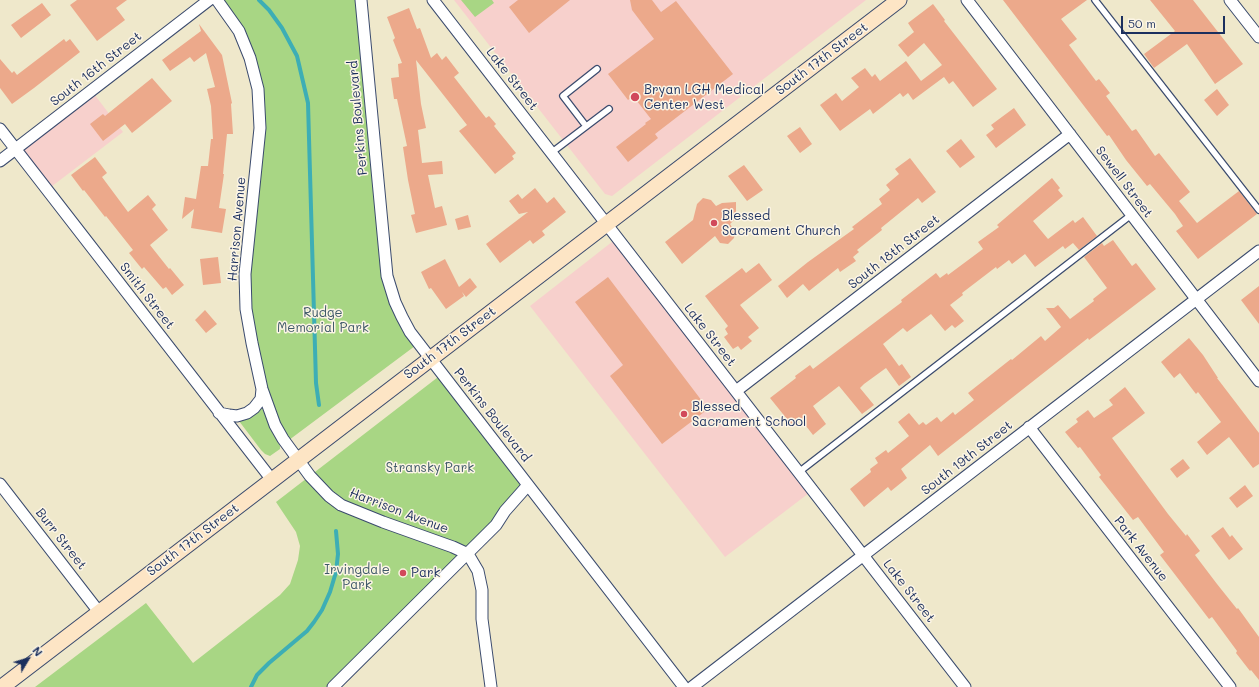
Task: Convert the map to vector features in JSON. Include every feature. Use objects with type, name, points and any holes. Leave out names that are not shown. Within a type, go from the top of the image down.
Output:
[{"type":"main road","name":"South 17th Street","points":[[2,687],[899,0]]},
{"type":"street","name":"South 16th Street","points":[[0,161],[209,0]]},
{"type":"street","name":"Harrison Avenue","points":[[217,0],[239,31],[250,58],[258,89],[260,128],[245,274],[247,316],[262,389],[275,425],[283,439],[317,485],[341,505],[468,554]]},
{"type":"street","name":"Perkins Boulevard","points":[[361,0],[387,276],[395,302],[402,317],[410,332],[684,687]]},
{"type":"street","name":"Lake Street","points":[[433,0],[965,687]]},
{"type":"street","name":"Sewell Street","points":[[967,0],[1259,381]]},
{"type":"street","points":[[1230,0],[1259,37]]},
{"type":"street","name":"Smith Street","points":[[0,129],[272,480]]},
{"type":"street","name":"South 18th Street","points":[[736,391],[1070,134]]},
{"type":"street","name":"South 19th Street","points":[[692,687],[1259,251]]},
{"type":"street","points":[[219,413],[237,416],[247,413],[254,408],[260,399],[262,389]]},
{"type":"street","name":"Park Avenue","points":[[1029,427],[1230,687]]},
{"type":"street","name":"Burr Street","points":[[0,484],[99,612]]},
{"type":"street","points":[[333,687],[496,525],[505,511],[528,485]]},
{"type":"street","points":[[468,554],[478,571],[482,590],[482,619],[491,687]]},
{"type":"lane","points":[[1095,0],[1259,210]]},
{"type":"lane","points":[[586,126],[563,96],[597,69]]},
{"type":"lane","points":[[551,153],[609,109]]},
{"type":"lane","points":[[798,472],[1131,215]]},
{"type":"shaded area","name":"Bryan LGH Medical Center West","points":[[454,0],[866,0],[612,196],[605,194]]},
{"type":"shaded area","points":[[91,90],[123,132],[47,190],[15,149]]},
{"type":"shaded area","name":"Blessed Sacrament School","points":[[617,238],[813,490],[725,557],[530,306]]},
{"type":"green space","name":"Rudge Memorial Park","points":[[217,0],[361,0],[387,276],[419,343],[285,443],[275,425],[246,309],[260,128],[250,58]]},
{"type":"green space","points":[[461,0],[492,0],[494,3],[475,17]]},
{"type":"green space","name":"Irvingdale Park","points":[[442,374],[528,485],[333,687],[35,687],[146,603],[193,663],[280,595],[290,584],[298,560],[300,546],[296,532],[276,502]]},
{"type":"green space","points":[[261,408],[280,446],[280,449],[270,456],[261,450],[238,420]]},
{"type":"building","points":[[77,0],[127,0],[116,8],[125,20],[97,41],[70,5]]},
{"type":"building","points":[[518,0],[570,0],[529,33],[509,7]]},
{"type":"building","points":[[630,0],[652,0],[661,12],[676,1],[733,74],[655,134],[658,138],[628,162],[616,147],[651,119],[633,96],[628,100],[608,74],[654,39],[632,10]]},
{"type":"building","points":[[1003,0],[1087,0],[1061,19],[1077,39],[1069,45],[1096,81],[1099,79],[1110,93],[1106,96],[1132,131],[1136,129],[1155,156],[1159,153],[1190,192],[1179,201],[1197,223],[1239,191],[1257,214],[1198,259],[1176,231],[1183,226],[1175,214],[1150,184],[1147,186],[1126,160],[1109,135],[1107,136]]},
{"type":"building","points":[[1150,0],[1193,0],[1243,64],[1215,84],[1187,44],[1154,68],[1144,54],[1175,31]]},
{"type":"building","points":[[42,3],[51,15],[21,38],[11,25]]},
{"type":"building","points":[[933,4],[945,20],[944,21],[997,89],[973,107],[953,81],[949,84],[944,77],[913,100],[908,93],[903,97],[900,93],[873,114],[870,109],[840,131],[820,105],[836,93],[842,101],[859,87],[851,78],[865,68],[872,77],[875,74],[880,81],[906,61],[921,81],[942,65],[924,43],[908,57],[898,45],[914,32],[908,23]]},
{"type":"building","points":[[409,8],[417,29],[420,28],[431,58],[437,53],[442,60],[446,56],[459,73],[454,77],[486,118],[489,116],[496,124],[494,126],[516,153],[512,156],[514,159],[495,174],[459,131],[467,125],[416,60],[421,104],[426,128],[418,130],[422,163],[442,161],[443,174],[428,175],[435,208],[442,206],[447,225],[416,233],[411,215],[415,214],[403,147],[407,146],[397,99],[394,99],[391,78],[399,77],[398,64],[402,63],[393,40],[395,38],[387,17]]},
{"type":"building","points":[[199,24],[222,55],[232,103],[233,134],[227,134],[224,174],[219,208],[226,209],[222,233],[191,228],[194,209],[182,219],[185,197],[196,199],[201,166],[208,166],[211,139],[213,139],[211,106],[207,89],[215,87],[206,53],[194,62],[190,57],[170,71],[162,60],[201,31]]},
{"type":"building","points":[[64,39],[66,42],[70,39],[80,52],[12,104],[0,88],[0,59],[12,73],[14,71],[17,75]]},
{"type":"building","points":[[152,78],[172,101],[132,133],[125,124],[103,141],[90,124],[103,114],[105,116]]},
{"type":"building","points":[[1217,89],[1229,105],[1217,116],[1204,100]]},
{"type":"building","points":[[1014,108],[1026,125],[996,148],[986,135],[994,129],[991,125]]},
{"type":"building","points":[[800,127],[812,144],[800,153],[787,136]]},
{"type":"building","points":[[961,139],[975,157],[960,168],[946,151]]},
{"type":"building","points":[[95,157],[107,173],[102,177],[128,212],[148,195],[156,205],[152,209],[168,230],[150,245],[184,285],[172,295],[166,287],[163,289],[144,267],[142,269],[129,253],[133,250],[71,175]]},
{"type":"building","points":[[910,158],[936,192],[922,203],[918,198],[881,228],[882,230],[857,250],[859,252],[853,257],[856,261],[840,272],[838,268],[809,291],[803,284],[787,298],[778,286],[854,229],[852,227],[882,204],[879,199],[890,190],[886,185],[899,174],[895,169]]},
{"type":"building","points":[[744,165],[763,190],[747,201],[728,176]]},
{"type":"building","points":[[1052,178],[1060,188],[1058,190],[1063,196],[1033,221],[1048,239],[1073,220],[1075,223],[1083,217],[1097,236],[1079,250],[1073,243],[1065,249],[1063,246],[1035,267],[1025,254],[1012,264],[1009,260],[997,269],[996,267],[962,293],[963,295],[950,305],[964,321],[955,328],[952,325],[945,331],[931,314],[907,332],[903,328],[883,344],[899,366],[902,364],[911,377],[899,386],[886,368],[864,384],[860,388],[874,405],[862,414],[839,386],[813,406],[826,424],[813,435],[799,417],[791,424],[770,398],[810,365],[813,369],[902,302],[901,300],[936,273],[940,278],[947,273],[948,275],[983,249],[978,242],[999,227],[997,225]]},
{"type":"building","points":[[535,188],[547,203],[554,197],[566,212],[542,231],[545,235],[533,244],[530,240],[500,263],[486,244],[528,212],[519,214],[509,201],[518,194],[522,199]]},
{"type":"building","points":[[703,198],[711,200],[716,206],[722,203],[736,202],[736,216],[730,224],[735,232],[734,238],[728,244],[720,243],[715,236],[682,264],[665,242],[693,220],[697,204]]},
{"type":"building","points":[[468,215],[471,227],[458,230],[455,219]]},
{"type":"building","points":[[1113,240],[1132,266],[1136,263],[1156,289],[1089,340],[1088,338],[938,456],[930,445],[901,469],[907,478],[891,491],[888,487],[864,507],[850,489],[871,472],[870,469],[878,463],[875,458],[886,450],[888,453],[909,436],[898,422],[909,413],[919,425],[923,422],[926,425],[937,417],[941,422],[953,412],[955,415],[974,400],[968,393],[1041,336],[1045,341],[1061,327],[1046,308],[1054,308],[1058,305],[1070,319],[1094,301],[1093,299],[1107,288],[1084,257],[1102,243],[1104,246]]},
{"type":"building","points":[[218,257],[221,283],[203,285],[200,259]]},
{"type":"building","points":[[445,259],[459,287],[470,278],[477,287],[466,297],[462,292],[464,296],[446,309],[431,288],[429,289],[421,272]]},
{"type":"building","points":[[759,263],[772,280],[740,305],[759,328],[748,337],[752,341],[741,350],[738,346],[733,349],[724,337],[728,334],[725,329],[728,326],[705,296],[742,268],[746,273]]},
{"type":"building","points":[[608,277],[708,409],[662,444],[610,376],[623,365],[575,302]]},
{"type":"building","points":[[1259,286],[1259,324],[1241,300]]},
{"type":"building","points":[[205,310],[217,324],[206,333],[195,320]]},
{"type":"building","points":[[1189,338],[1259,433],[1259,464],[1253,468],[1229,437],[1207,455],[1197,442],[1221,422],[1198,392],[1196,394],[1180,373],[1174,378],[1161,362]]},
{"type":"building","points":[[1125,387],[1145,413],[1112,438],[1168,514],[1186,536],[1187,534],[1200,551],[1195,555],[1237,609],[1238,608],[1259,637],[1259,680],[1236,653],[1237,651],[1212,617],[1209,619],[1160,555],[1164,552],[1138,517],[1133,520],[1099,477],[1101,475],[1080,447],[1078,448],[1065,432],[1078,422],[1076,419],[1088,410],[1094,418],[1113,405],[1109,400]]},
{"type":"building","points":[[1183,459],[1190,468],[1177,478],[1170,469]]},
{"type":"building","points":[[1245,485],[1253,496],[1237,508],[1229,498]]},
{"type":"building","points":[[1223,527],[1230,537],[1232,535],[1243,549],[1229,560],[1211,536]]},
{"type":"waterway","points":[[259,0],[269,10],[282,28],[297,56],[308,103],[316,383],[319,405]]},
{"type":"waterway","points":[[251,687],[257,675],[307,631],[322,610],[330,592],[336,572],[338,554],[336,531]]},
{"type":"place","name":"Bryan LGH Medical Center West","points":[[635,97]]},
{"type":"place","name":"Blessed Sacrament Church","points":[[714,223]]},
{"type":"place","name":"Blessed Sacrament School","points":[[684,414]]},
{"type":"place","name":"Park","points":[[403,573]]},
{"type":"park label","name":"Stransky Park","points":[[430,468]]}]
